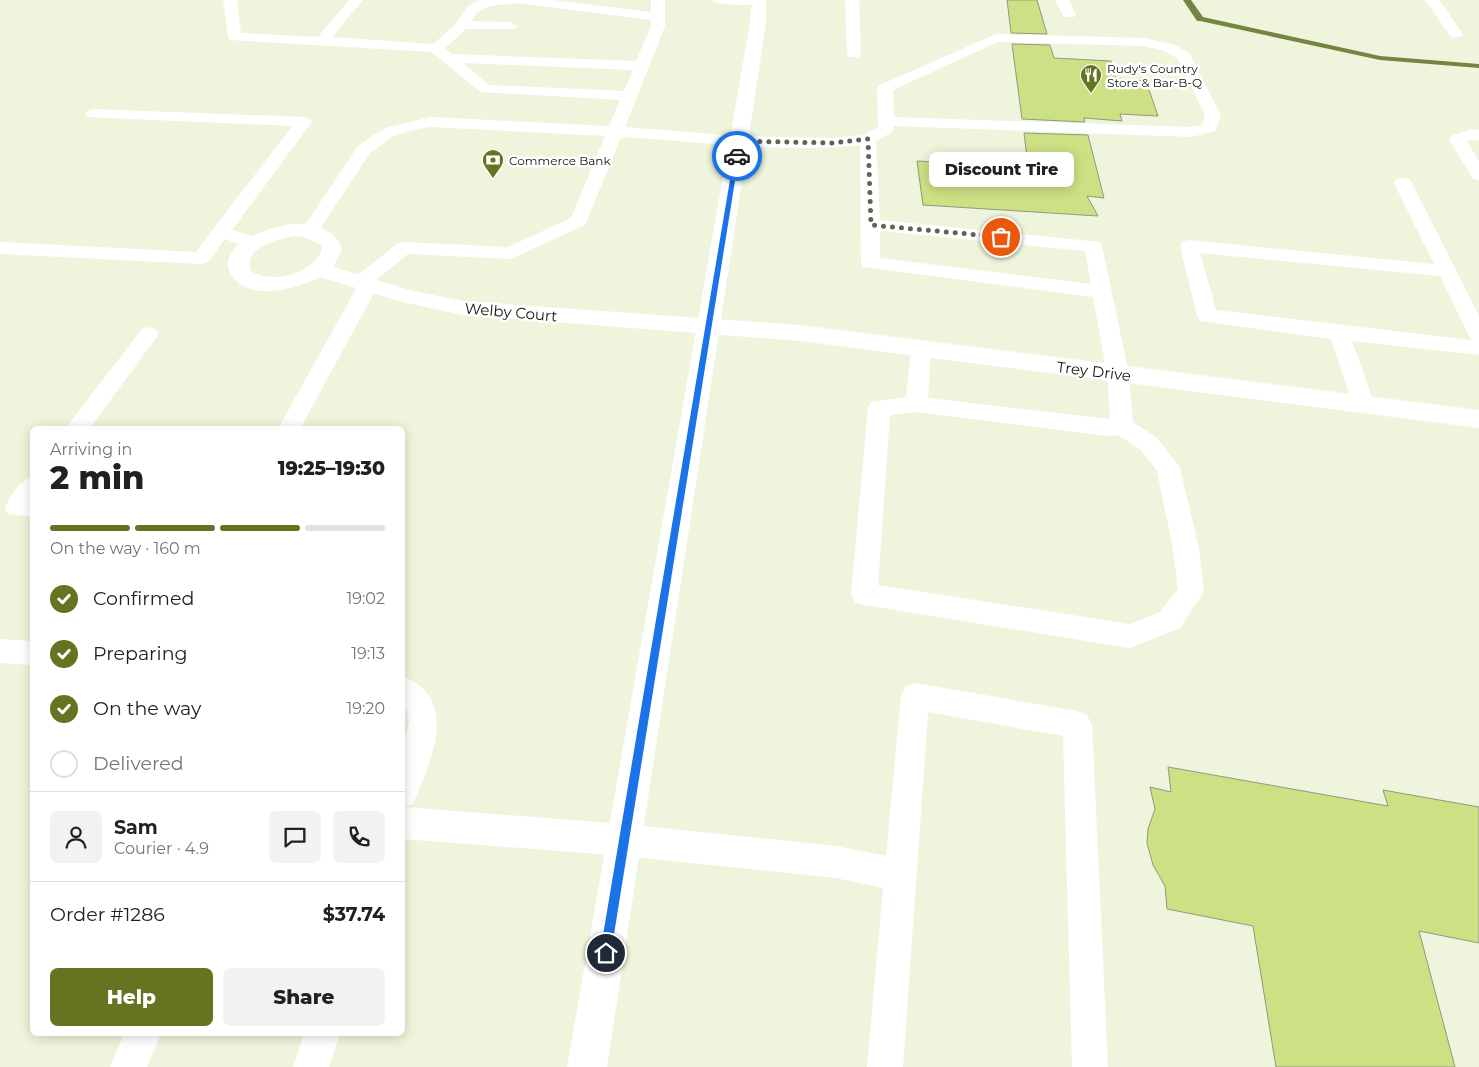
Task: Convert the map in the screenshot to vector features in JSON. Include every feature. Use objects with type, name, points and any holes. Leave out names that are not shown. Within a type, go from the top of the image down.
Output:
[{"type":"street","points":[[587,1067],[739,141],[758,23],[759,0]]},
{"type":"street","points":[[310,231],[321,234],[329,240],[332,248],[329,257],[317,269],[296,280],[265,284],[252,282],[243,276],[238,269],[238,261],[253,243],[281,232],[310,231]]},
{"type":"street","name":"Welby Court","points":[[317,269],[410,297],[463,308],[708,327]]},
{"type":"street","name":"Trey Drive","points":[[708,327],[800,334],[1479,419]]},
{"type":"lane","points":[[230,0],[235,37],[322,41],[442,53],[643,66]]},
{"type":"lane","points":[[322,41],[356,0]]},
{"type":"lane","points":[[442,53],[472,10],[486,2],[514,0]]},
{"type":"lane","points":[[520,0],[652,26]]},
{"type":"lane","points":[[291,426],[365,283],[404,248],[511,253],[580,221],[643,66],[658,0]]},
{"type":"lane","points":[[719,0],[759,0]]},
{"type":"lane","points":[[852,0],[854,54]]},
{"type":"lane","points":[[1062,0],[1069,14]]},
{"type":"lane","points":[[1432,0],[1456,34]]},
{"type":"lane","points":[[462,25],[510,26]]},
{"type":"lane","points":[[310,231],[372,142],[393,131],[413,124],[431,122],[739,141],[832,143],[868,139],[886,129],[885,88],[996,38],[1144,42],[1170,48],[1184,56],[1213,114],[1209,128],[1191,132],[886,121]]},
{"type":"lane","points":[[442,53],[485,89],[631,96]]},
{"type":"lane","points":[[0,248],[201,258],[304,122],[93,114]]},
{"type":"lane","points":[[1479,135],[1472,134],[1457,140],[1479,175]]},
{"type":"lane","points":[[868,139],[871,263],[1102,292]]},
{"type":"lane","points":[[1403,183],[1479,336]]},
{"type":"lane","points":[[871,225],[1093,246],[1118,374],[1122,426]]},
{"type":"lane","points":[[221,232],[253,243]]},
{"type":"lane","points":[[1447,271],[1190,246],[1207,316],[1338,333],[1479,348]]},
{"type":"lane","points":[[1338,333],[1364,405]]},
{"type":"lane","points":[[78,426],[149,334]]},
{"type":"lane","points":[[916,404],[921,349]]},
{"type":"lane","points":[[916,404],[1107,428],[1122,426],[1149,444],[1168,468],[1186,549],[1191,592],[1170,620],[1130,636],[864,594],[879,408],[916,404]]},
{"type":"lane","points":[[30,489],[17,507],[30,508]]},
{"type":"lane","points":[[0,651],[30,653]]},
{"type":"lane","points":[[405,690],[412,693],[423,708],[424,726],[405,784]]},
{"type":"lane","points":[[884,1067],[916,696],[1077,725],[1090,1067]]},
{"type":"lane","points":[[405,823],[624,840],[836,862],[900,875]]},
{"type":"lane","points":[[128,1067],[142,1036]]},
{"type":"lane","points":[[311,1067],[321,1036]]},
{"type":"building","points":[[1007,0],[1037,0],[1047,34],[1011,33]]},
{"type":"building","name":"Rudy's Country Store & Bar-B-Q","points":[[1012,44],[1050,45],[1054,58],[1111,61],[1116,79],[1146,81],[1158,116],[1120,114],[1122,121],[1084,118],[1085,122],[1022,119]]},
{"type":"building","points":[[1024,133],[1088,135],[1104,198],[1087,196],[1098,216],[923,205],[917,161],[1028,166]]},
{"type":"building","points":[[1168,767],[1388,806],[1383,790],[1479,807],[1479,943],[1419,931],[1455,1067],[1276,1067],[1253,926],[1167,909],[1165,886],[1153,865],[1147,843],[1148,829],[1155,809],[1150,787],[1171,792]]},
{"type":"waterway","points":[[1187,0],[1200,19],[1380,58],[1479,66]]},
{"type":"way so far","points":[[737,156],[739,141],[832,143],[868,139],[871,225],[1001,237]]},
{"type":"place","name":"Rudy's Country Store & Bar-B-Q","points":[[1091,94]]},
{"type":"place","name":"Commerce Bank","points":[[493,179]]},
{"type":"place","name":"Discount Tire","points":[[1001,237]]},
{"type":"route","points":[[606,953],[737,156]]}]
